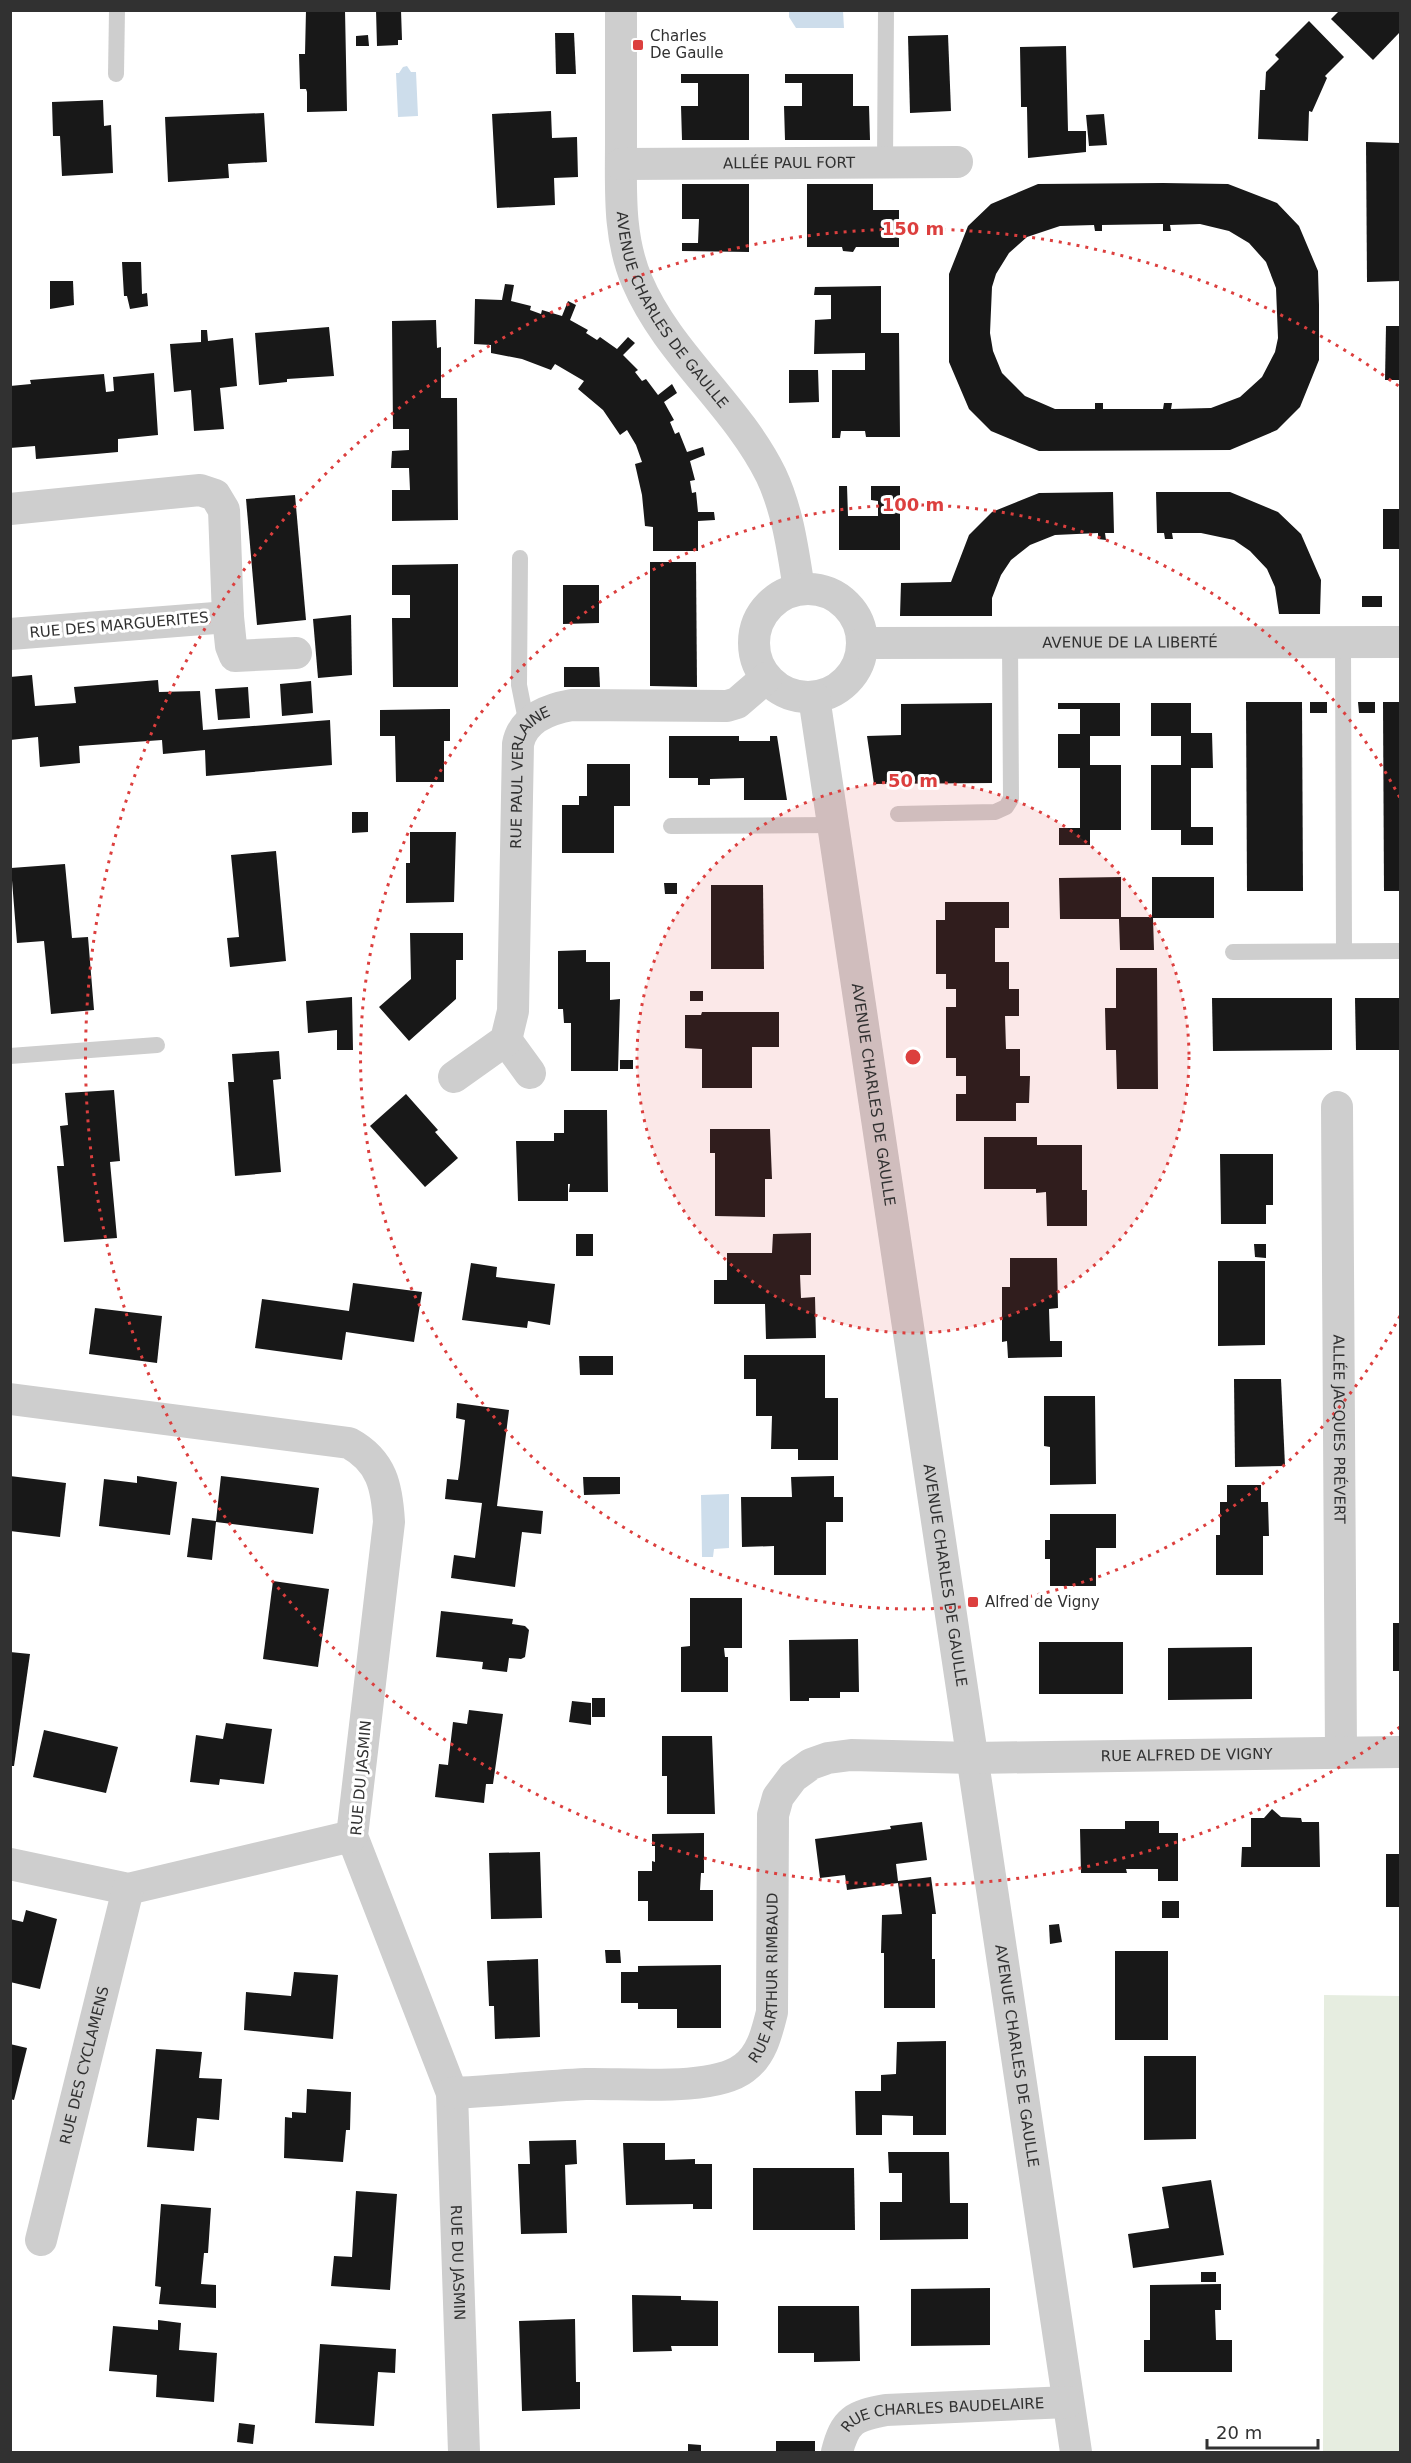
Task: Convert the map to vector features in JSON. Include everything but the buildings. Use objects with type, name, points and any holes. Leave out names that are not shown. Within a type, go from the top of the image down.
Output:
[{"type":"street","name":"AVENUE CHARLES DE GAULLE","points":[[621,10],[623,233],[629,262],[637,284],[663,326],[739,426],[770,474],[780,495],[790,531],[799,589]]},
{"type":"street","name":"ALLÉE PAUL FORT","points":[[621,164],[957,162]]},
{"type":"street","name":"RUE DES MARGUERITES","points":[[10,508],[200,490],[215,495],[224,510],[228,617],[231,646],[235,656],[296,653]]},
{"type":"street","points":[[799,589],[823,591],[842,601],[849,608],[861,630],[862,643],[857,665],[847,681],[832,691],[814,697],[784,692],[766,678],[757,662],[753,642],[761,616],[769,605],[778,598],[799,589]]},
{"type":"street","name":"RUE DES MARGUERITES","points":[[10,634],[228,617]]},
{"type":"street","name":"AVENUE DE LA LIBERTÉ","points":[[862,643],[1401,642]]},
{"type":"street","name":"RUE PAUL VERLAINE","points":[[506,1040],[513,1011],[518,744],[520,735],[527,724],[554,708],[572,705],[727,706],[736,703],[766,678]]},
{"type":"street","name":"AVENUE CHARLES DE GAULLE","points":[[814,697],[1076,2452]]},
{"type":"street","points":[[454,1077],[506,1040],[530,1073]]},
{"type":"street","name":"ALLÉE JACQUES PRÉVERT","points":[[1337,1107],[1341,1753]]},
{"type":"street","name":"RUE DU JASMIN","points":[[10,1399],[349,1443],[363,1450],[374,1463],[383,1480],[389,1522],[352,1836],[452,2093],[464,2452]]},
{"type":"street","name":"RUE ALFRED DE VIGNY","points":[[973,1758],[1401,1752]]},
{"type":"street","name":"RUE ARTHUR RIMBAUD","points":[[452,2093],[586,2084],[689,2083],[722,2078],[745,2068],[755,2057],[766,2037],[772,2012],[773,1815],[778,1797],[793,1777],[811,1764],[828,1758],[851,1755],[973,1758]]},
{"type":"street","points":[[10,1864],[128,1889],[352,1836]]},
{"type":"street","name":"RUE DES CYCLAMENS","points":[[41,2240],[128,1889]]},
{"type":"street","name":"RUE CHARLES BAUDELAIRE","points":[[837,2452],[841,2433],[850,2421],[865,2414],[886,2410],[1068,2402]]},
{"type":"lane","points":[[116,74],[117,10]]},
{"type":"lane","points":[[885,163],[886,10]]},
{"type":"lane","points":[[520,558],[519,685],[527,724]]},
{"type":"lane","points":[[898,814],[995,812],[1006,807],[1011,799],[1010,643]]},
{"type":"lane","points":[[1343,643],[1344,951]]},
{"type":"lane","points":[[671,826],[833,825]]},
{"type":"lane","points":[[1233,952],[1401,951]]},
{"type":"lane","points":[[10,1056],[157,1046]]},
{"type":"shaded area","points":[[1324,1995],[1400,1996],[1400,2452],[1323,2452]]},
{"type":"water","points":[[789,11],[843,11],[844,28],[796,28],[789,17]]},
{"type":"water","points":[[407,66],[411,72],[416,72],[418,116],[398,117],[396,73]]},
{"type":"water","points":[[729,1494],[729,1548],[714,1549],[713,1557],[702,1557],[701,1495]]},
{"type":"place","name":"Charles De Gaulle","points":[[638,45]]},
{"type":"place","name":"Alfred de Vigny","points":[[973,1602]]}]
